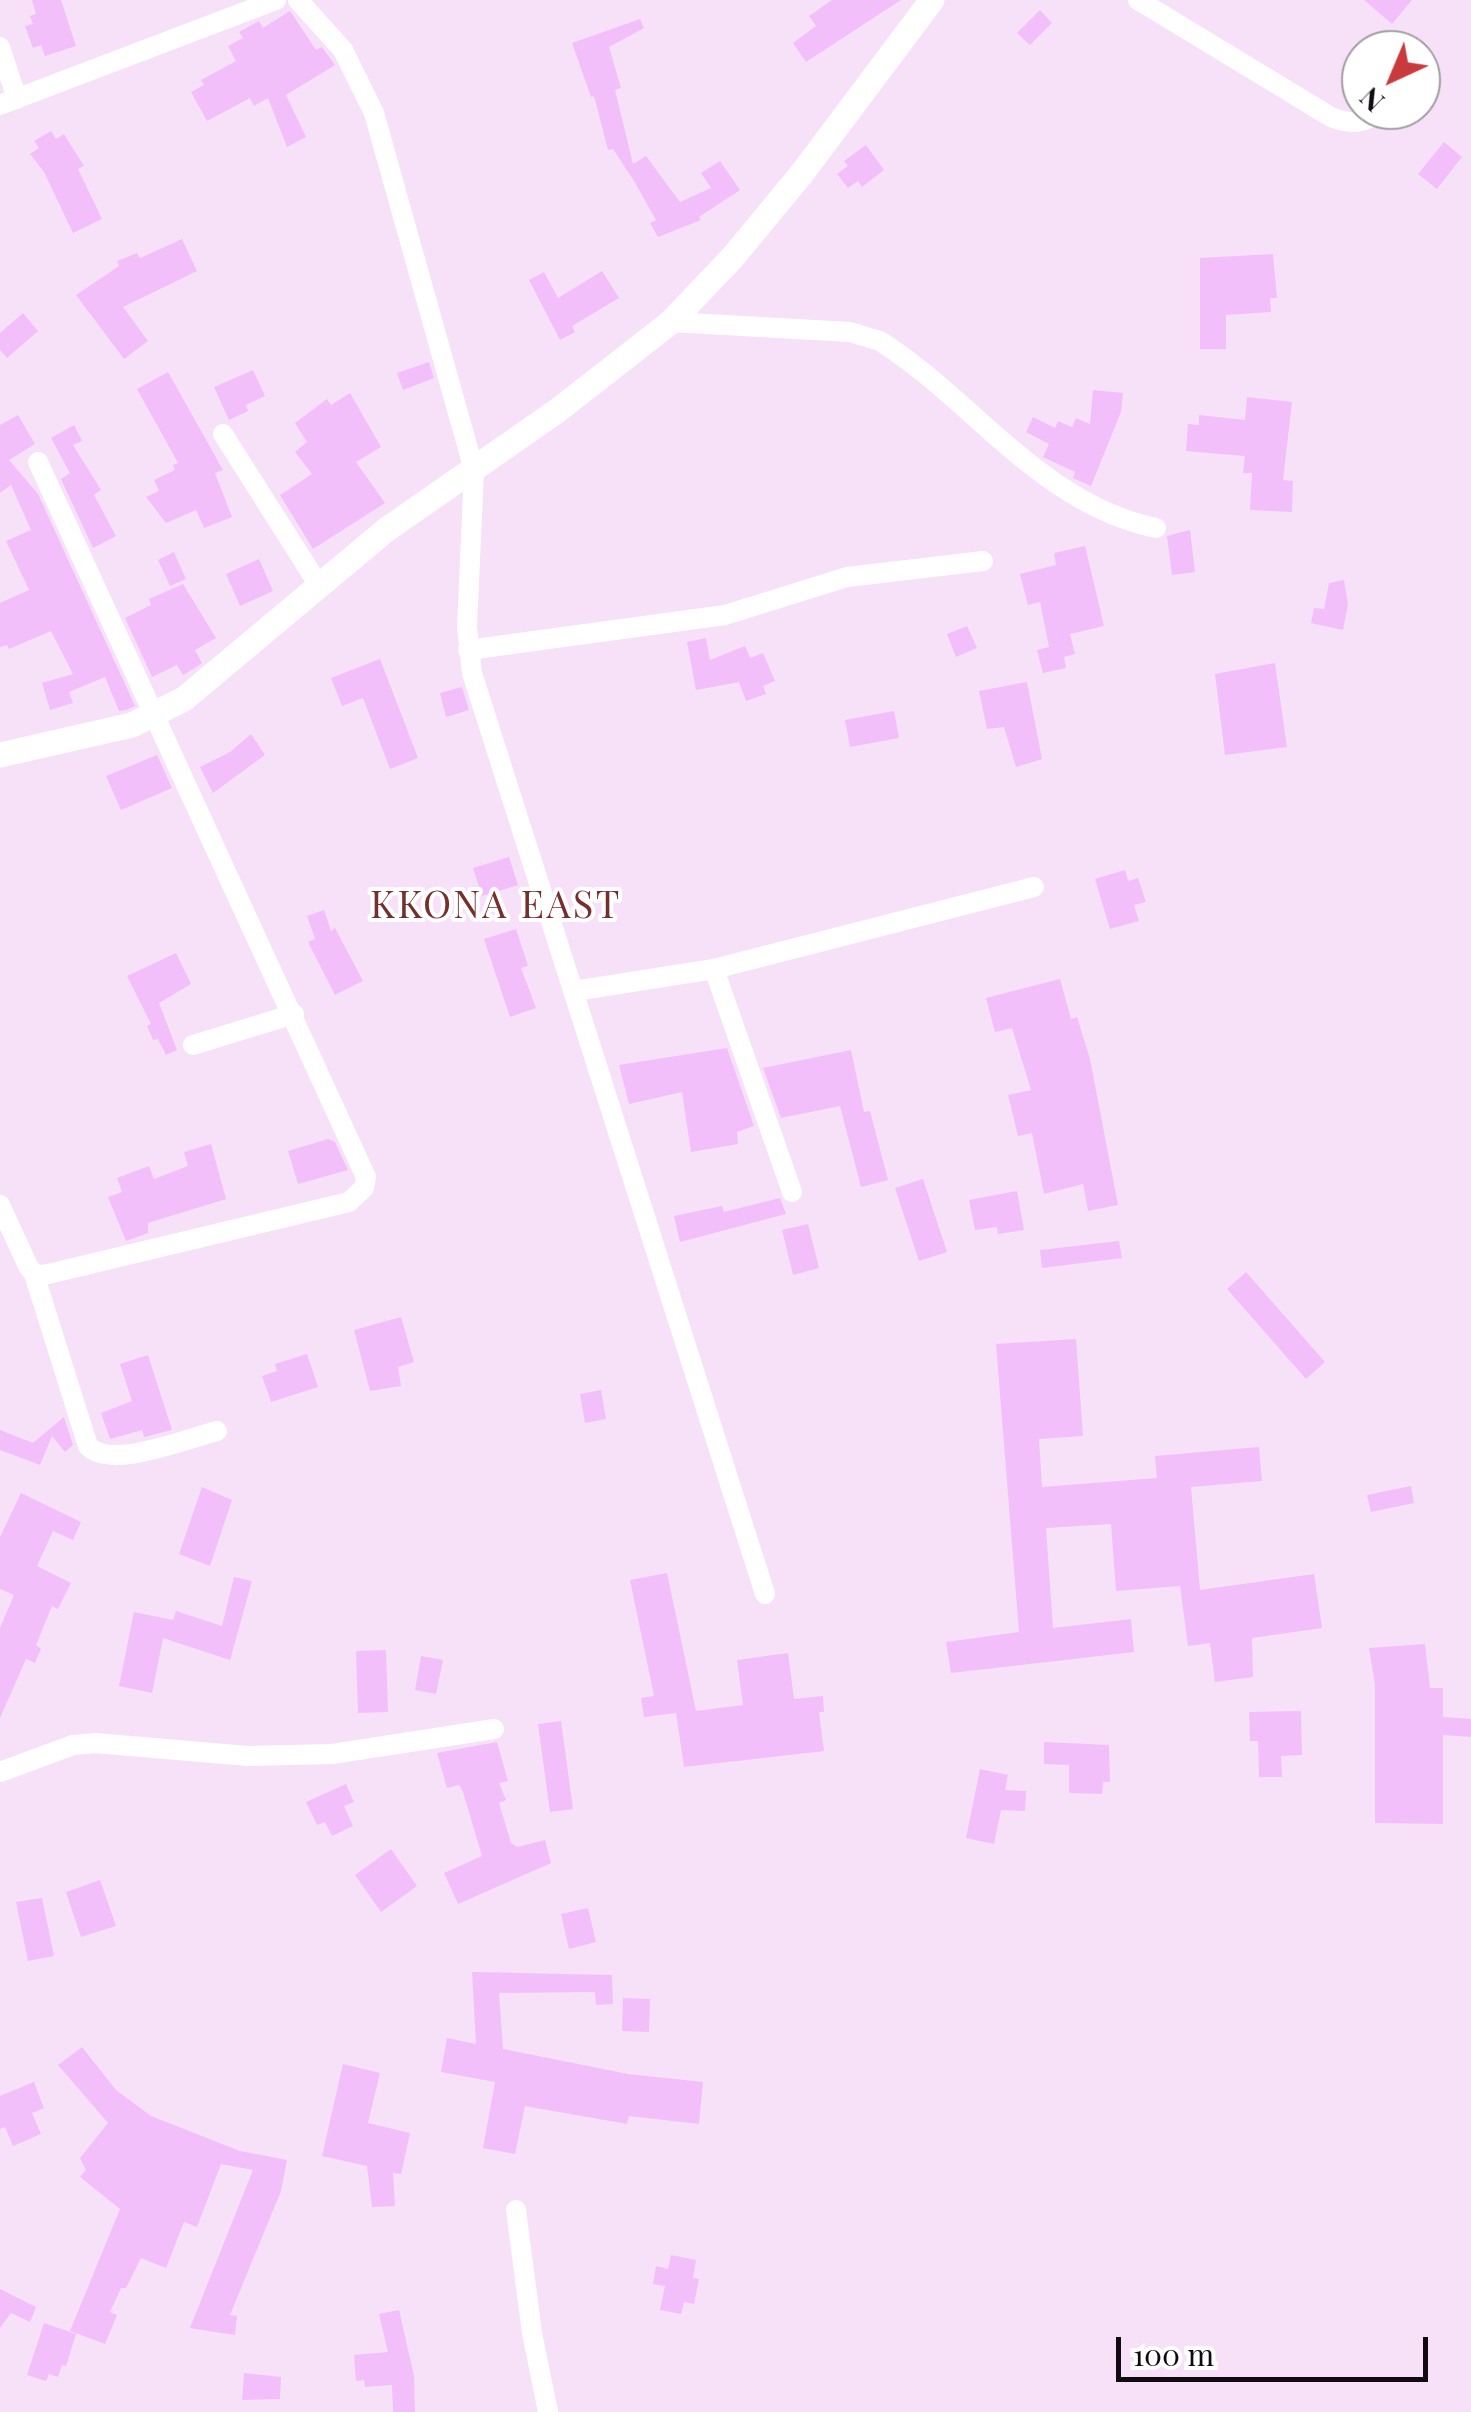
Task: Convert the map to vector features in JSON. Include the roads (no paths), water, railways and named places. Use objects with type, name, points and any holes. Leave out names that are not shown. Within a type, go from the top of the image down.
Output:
[{"type":"street","points":[[0,47],[9,102],[276,0]]},
{"type":"street","points":[[298,0],[344,50],[374,114],[474,470],[468,650],[666,1292],[765,1594]]},
{"type":"street","points":[[0,754],[94,736],[157,714],[214,676],[318,584],[670,322],[733,257],[803,172],[932,0]]},
{"type":"street","points":[[1138,0],[1341,122]]},
{"type":"street","points":[[670,322],[850,332],[880,340],[1064,491],[1116,518],[1156,528]]},
{"type":"street","points":[[223,434],[318,584]]},
{"type":"street","points":[[34,1274],[75,1269],[357,1197],[366,1177],[157,714],[38,462]]},
{"type":"street","points":[[468,650],[725,615],[847,577],[983,560]]},
{"type":"street","points":[[574,991],[714,969],[1034,887]]},
{"type":"street","points":[[714,969],[792,1192]]},
{"type":"street","points":[[193,1045],[294,1014]]},
{"type":"street","points":[[0,1205],[34,1274],[88,1446],[113,1458],[216,1431]]},
{"type":"street","points":[[0,1772],[74,1745],[95,1743],[248,1756],[332,1754],[494,1729]]},
{"type":"street","points":[[516,2210],[532,2332],[548,2412]]},
{"type":"district","name":"KKONA EAST","points":[[496,906]]}]
